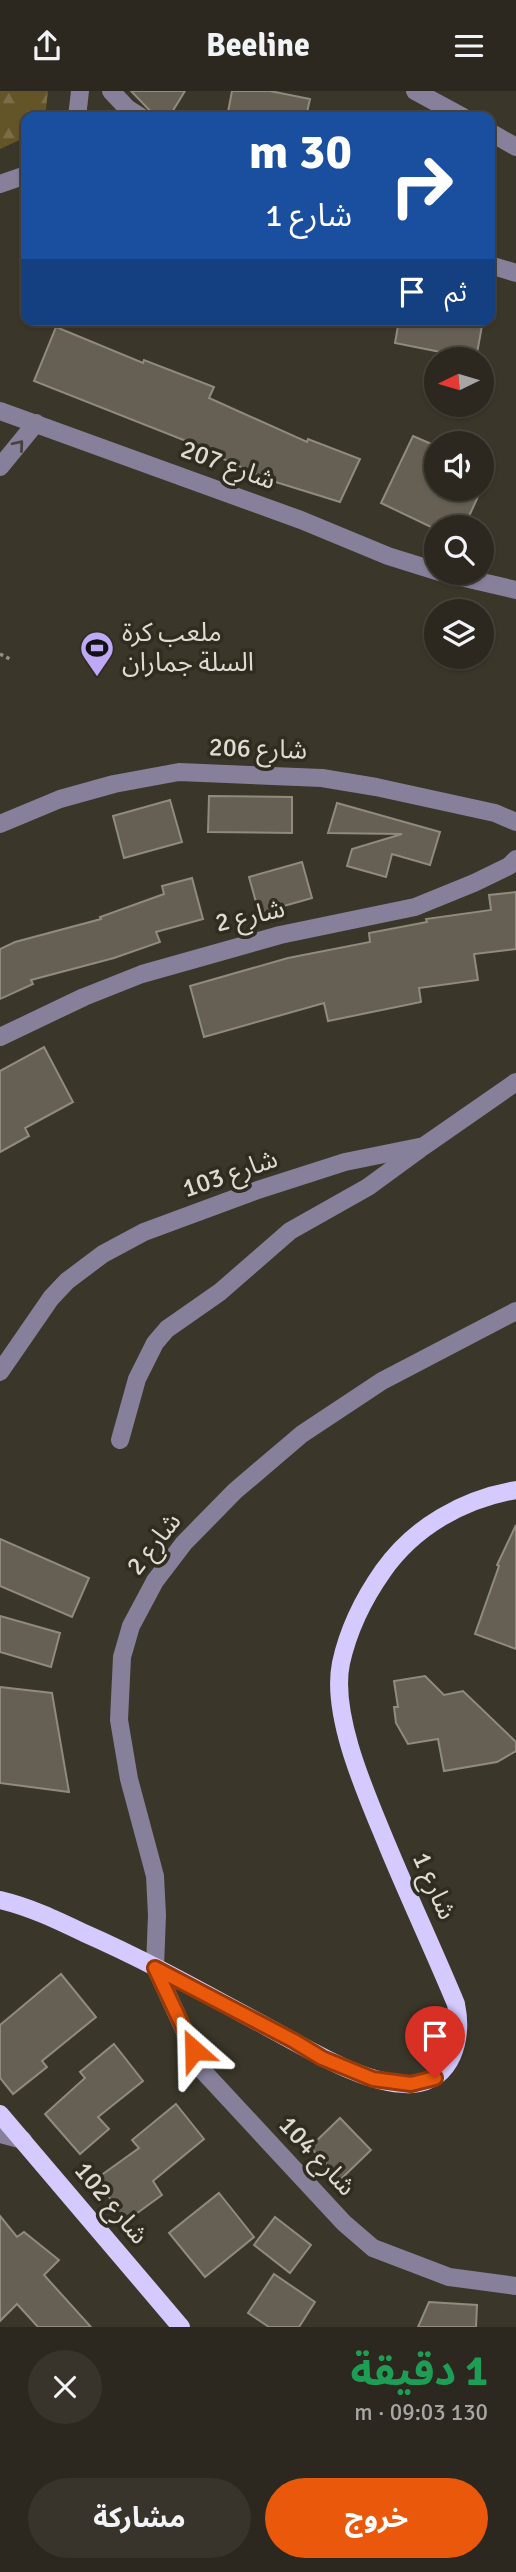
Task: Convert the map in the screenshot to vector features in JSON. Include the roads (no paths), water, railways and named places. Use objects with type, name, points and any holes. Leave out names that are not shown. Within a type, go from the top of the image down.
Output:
[{"type":"main road","name":"شارع 1","points":[[155,1968],[322,2058],[373,2079],[411,2084],[435,2078],[452,2060],[460,2020],[456,2004],[360,1777],[341,1698],[341,1664],[370,1591],[391,1560],[434,1522],[455,1509],[495,1494],[516,1490]]},
{"type":"main road","points":[[0,1900],[36,1911],[132,1954],[155,1968]]},
{"type":"main road","name":"شارع 102","points":[[0,2114],[181,2327]]},
{"type":"street","points":[[78,112],[80,91]]},
{"type":"street","points":[[111,91],[133,112]]},
{"type":"street","points":[[415,91],[454,112]]},
{"type":"street","points":[[495,135],[516,147]]},
{"type":"street","points":[[0,184],[21,177]]},
{"type":"street","points":[[495,267],[516,273]]},
{"type":"street","name":"شارع 207","points":[[0,411],[301,520],[388,557],[424,568]]},
{"type":"street","points":[[0,467],[36,423]]},
{"type":"street","name":"شارع 207","points":[[494,585],[516,590]]},
{"type":"street","name":"شارع 206","points":[[0,824],[60,799],[114,784],[178,772],[323,778],[495,813],[516,822]]},
{"type":"street","name":"شارع 2","points":[[0,1037],[84,997],[142,974],[280,935],[415,907],[474,883],[509,866],[516,859]]},
{"type":"street","name":"شارع 103","points":[[0,1372],[51,1298],[67,1281],[84,1266],[144,1232],[255,1191],[345,1162],[424,1146],[516,1082]]},
{"type":"street","points":[[120,1440],[137,1379],[155,1343],[167,1329],[220,1292],[290,1231],[368,1188],[424,1146]]},
{"type":"street","name":"شارع 2","points":[[155,1968],[155,1876],[129,1779],[119,1720],[122,1657],[131,1626],[155,1581],[184,1543],[235,1491],[302,1434],[382,1381],[516,1311]]},
{"type":"street","name":"شارع 104","points":[[155,1968],[203,2071],[344,2223],[373,2248],[423,2268],[449,2277],[516,2286]]},
{"type":"street","points":[[0,2134],[23,2140]]},
{"type":"place","name":"ملعب كرة السلة جماران","points":[[97,678]]}]
